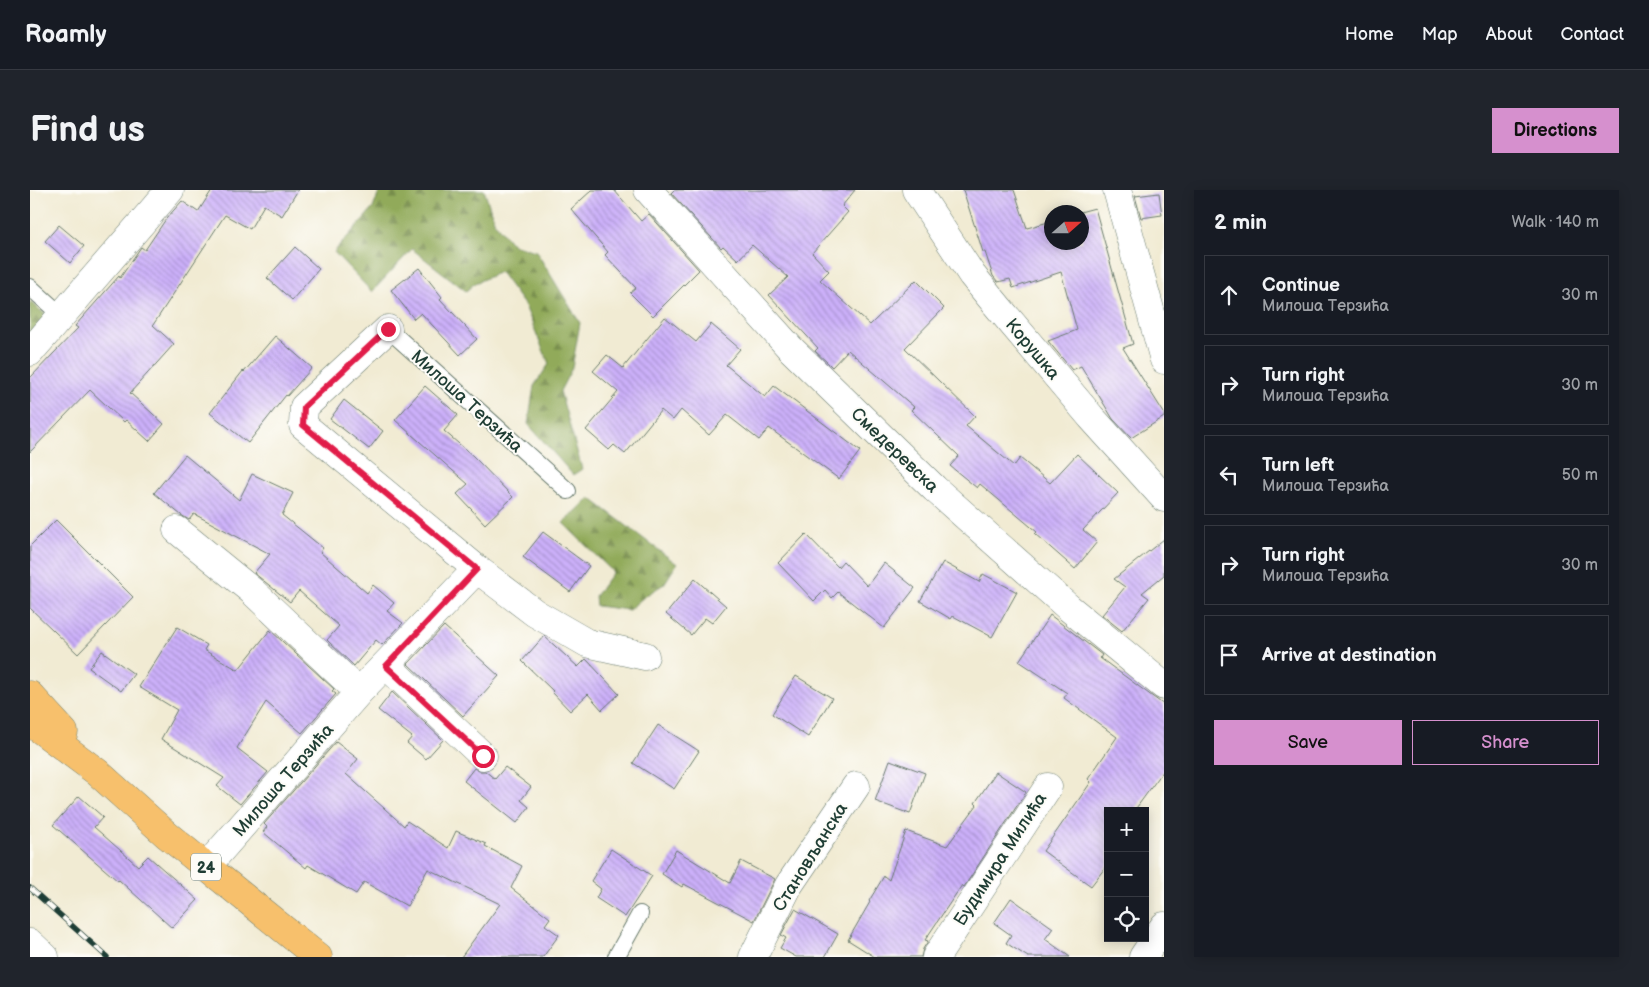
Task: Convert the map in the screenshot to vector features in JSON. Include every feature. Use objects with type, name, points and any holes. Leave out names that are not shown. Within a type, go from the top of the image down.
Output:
[{"type":"main road","name":"24","points":[[30,695],[97,772]]},
{"type":"main road","name":"24","points":[[30,722],[97,772],[167,835],[318,957]]},
{"type":"street","points":[[30,352],[170,190]]},
{"type":"street","name":"Смедеревска","points":[[648,190],[791,349],[935,490],[1069,608],[1164,686]]},
{"type":"street","name":"Корушка","points":[[916,190],[972,275],[988,295],[1091,417],[1164,498]]},
{"type":"street","points":[[1117,190],[1164,360]]},
{"type":"street","name":"Милоша Терзића","points":[[388,329],[304,407],[303,425],[477,569],[535,613],[587,643],[645,656]]},
{"type":"street","points":[[177,530],[252,591],[359,692]]},
{"type":"street","name":"Милоша Терзића","points":[[206,867],[359,692],[477,569]]},
{"type":"street","points":[[386,666],[483,756]]},
{"type":"street","name":"Становљанска","points":[[753,957],[789,885],[856,786]]},
{"type":"street","name":"Будимира Милића","points":[[936,957],[1048,787]]},
{"type":"street","points":[[1143,957],[1164,926]]},
{"type":"street","points":[[30,943],[45,957]]},
{"type":"lane","points":[[30,287],[62,316]]},
{"type":"lane","name":"Милоша Терзића","points":[[388,329],[568,491]]},
{"type":"lane","points":[[616,957],[640,914]]},
{"type":"green space","points":[[380,190],[484,190],[495,223],[513,245],[536,251],[580,323],[572,368],[560,391],[582,469],[573,475],[528,424],[534,386],[549,364],[525,306],[500,272],[475,283],[466,291],[412,249],[372,292],[334,252],[373,208]]},
{"type":"green space","points":[[30,301],[47,316],[30,333]]},
{"type":"green space","points":[[590,498],[677,564],[664,584],[645,596],[629,610],[596,606],[595,596],[613,572],[563,523]]},
{"type":"building","points":[[212,190],[298,190],[282,216],[264,205],[250,229],[225,215],[153,325],[174,344],[130,393],[164,424],[149,441],[126,420],[124,422],[90,390],[30,452],[30,378],[78,328],[75,326],[119,276],[120,278],[141,247],[145,250],[166,219],[182,201],[198,212]]},
{"type":"building","points":[[592,190],[614,190],[641,221],[649,214],[699,270],[653,316],[630,293],[636,288],[605,255],[608,252],[571,209]]},
{"type":"building","points":[[674,190],[855,190],[842,206],[848,212],[812,253],[829,271],[820,280],[870,325],[916,280],[944,308],[905,348],[975,416],[966,426],[1014,466],[1020,458],[1050,483],[1077,454],[1118,493],[1083,530],[1097,542],[1075,569],[1035,534],[1037,532],[980,484],[977,488],[950,466],[959,456],[911,410],[914,407],[848,350],[832,367],[815,351],[818,348],[769,295],[788,277],[752,245],[738,260],[723,246],[721,248],[671,193]]},
{"type":"building","points":[[963,190],[1014,190],[1027,228],[1044,223],[1044,250],[1089,250],[1089,210],[1095,208],[1133,344],[1123,348],[1164,413],[1164,417],[1131,438],[1113,419],[1081,366],[1072,370],[1048,341],[1077,330],[1061,272],[1013,288],[1010,279],[998,282],[993,276],[985,252],[983,252]]},
{"type":"building","points":[[1159,193],[1162,215],[1141,218],[1135,196]]},
{"type":"building","points":[[59,225],[84,246],[70,263],[45,241]]},
{"type":"building","points":[[295,247],[319,269],[292,300],[267,278]]},
{"type":"building","points":[[419,268],[442,297],[440,299],[477,339],[460,355],[421,313],[414,319],[391,290]]},
{"type":"building","points":[[665,317],[696,342],[711,324],[740,349],[726,365],[765,397],[774,386],[860,451],[839,479],[769,428],[759,440],[727,415],[709,435],[681,410],[673,420],[661,410],[625,454],[614,445],[609,450],[586,430],[618,392],[593,371],[607,355],[623,368]]},
{"type":"building","points":[[275,336],[312,368],[286,395],[248,443],[210,413],[243,371]]},
{"type":"building","points":[[425,386],[458,415],[444,431],[473,456],[513,497],[485,524],[457,494],[468,484],[395,420]]},
{"type":"building","points":[[344,400],[383,431],[369,449],[330,419]]},
{"type":"building","points":[[185,455],[239,500],[252,474],[293,493],[282,515],[323,548],[320,552],[367,593],[373,585],[394,603],[387,611],[403,623],[382,645],[376,640],[354,666],[327,640],[339,626],[299,591],[290,602],[254,573],[270,554],[194,514],[189,520],[154,493]]},
{"type":"building","points":[[56,520],[133,597],[78,654],[30,608],[30,546]]},
{"type":"building","points":[[543,532],[589,566],[570,592],[523,557]]},
{"type":"building","points":[[806,534],[838,567],[843,561],[867,586],[884,563],[915,588],[884,628],[838,592],[832,598],[825,590],[814,601],[778,563]]},
{"type":"building","points":[[1164,539],[1164,575],[1142,593],[1149,598],[1122,631],[1102,615],[1125,587],[1114,579]]},
{"type":"building","points":[[943,562],[979,582],[983,574],[1017,592],[992,637],[953,616],[951,619],[920,601]]},
{"type":"building","points":[[695,579],[726,606],[712,623],[705,618],[691,635],[666,614]]},
{"type":"building","points":[[1050,615],[1102,655],[1100,658],[1164,705],[1164,770],[1137,807],[1104,807],[1104,869],[1091,886],[1043,851],[1091,782],[1088,779],[1117,737],[1064,698],[1067,693],[1019,661]]},
{"type":"building","points":[[444,626],[499,676],[463,716],[408,664]]},
{"type":"building","points":[[177,627],[207,645],[204,650],[238,670],[270,630],[334,689],[332,691],[336,694],[302,733],[266,702],[237,748],[268,772],[240,804],[217,786],[224,778],[161,739],[177,710],[139,687]]},
{"type":"building","points":[[544,636],[578,667],[586,659],[619,694],[602,710],[588,694],[570,711],[553,691],[522,661]]},
{"type":"building","points":[[102,651],[134,674],[121,691],[89,668]]},
{"type":"building","points":[[796,676],[832,698],[808,737],[772,714]]},
{"type":"building","points":[[392,692],[443,740],[426,759],[407,743],[412,737],[378,710]]},
{"type":"building","points":[[658,725],[699,751],[674,789],[633,763]]},
{"type":"building","points":[[336,742],[358,759],[346,774],[404,826],[407,821],[448,848],[456,831],[486,844],[485,846],[522,866],[511,888],[550,918],[545,925],[559,935],[543,957],[461,957],[500,904],[428,869],[407,906],[364,882],[356,894],[308,865],[306,868],[263,832],[267,827],[264,824]]},
{"type":"building","points":[[890,760],[925,773],[910,814],[875,801]]},
{"type":"building","points":[[505,767],[531,787],[521,800],[529,807],[517,823],[464,781],[474,768],[479,771],[485,771],[495,779]]},
{"type":"building","points":[[996,772],[1026,792],[964,887],[962,885],[925,940],[928,941],[921,957],[875,957],[848,940],[884,876],[889,880],[906,831],[947,846],[977,805],[975,803]]},
{"type":"building","points":[[79,796],[103,817],[94,827],[138,866],[148,856],[198,900],[172,928],[119,880],[53,825]]},
{"type":"building","points":[[611,849],[652,876],[625,917],[596,898],[601,889],[591,881]]},
{"type":"building","points":[[676,850],[730,883],[741,861],[775,879],[754,921],[684,884],[682,887],[662,874]]},
{"type":"building","points":[[1011,898],[1053,928],[1045,939],[1070,957],[1028,957],[1006,943],[1011,935],[994,923]]},
{"type":"building","points":[[795,909],[838,934],[825,957],[796,957],[780,948],[786,938],[781,935]]},
{"type":"railway","points":[[30,888],[107,957]]},
{"type":"route","points":[[388,329],[304,407],[303,425],[477,569],[386,666],[483,756]]}]
